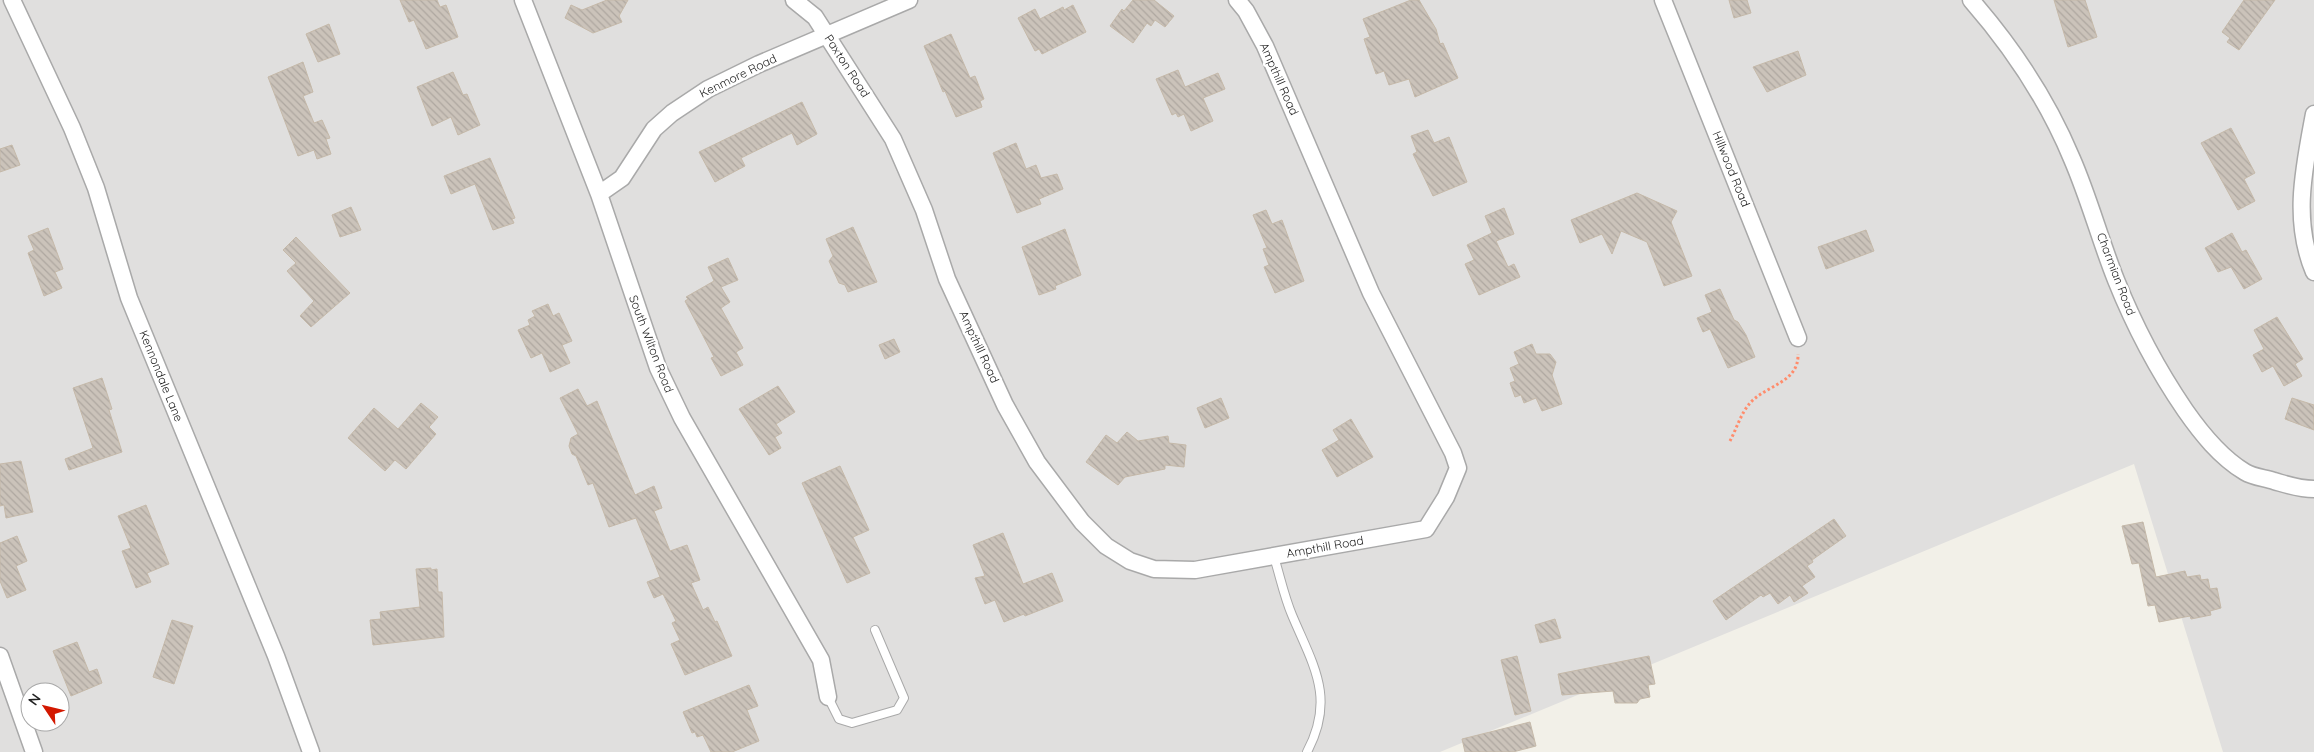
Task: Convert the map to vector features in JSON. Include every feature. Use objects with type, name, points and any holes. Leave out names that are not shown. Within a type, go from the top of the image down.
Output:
[{"type":"street","name":"Kennondale Lane","points":[[12,0],[72,128],[96,188],[129,298],[276,656],[311,752]]},
{"type":"street","name":"South Wilton Road","points":[[523,0],[599,194],[658,368],[696,443],[821,660],[828,697]]},
{"type":"street","name":"Paxton Road","points":[[794,0],[815,17],[893,139]]},
{"type":"street","name":"Kenmore Road","points":[[599,194],[622,178],[654,129],[672,112],[708,89],[909,0]]},
{"type":"street","name":"Ampthill Road","points":[[893,139],[924,210],[947,278],[1006,405],[1037,462],[1082,522],[1106,546],[1130,561],[1154,569],[1172,571],[1195,570],[1426,529],[1446,497],[1458,468],[1453,453],[1371,294],[1265,46],[1246,11],[1237,0]]},
{"type":"street","name":"Hillwood Road","points":[[1663,0],[1798,338]]},
{"type":"street","name":"Charmian Road","points":[[1971,0],[2025,69],[2050,111],[2072,158],[2116,279],[2133,318],[2167,382],[2193,422],[2225,457],[2246,473],[2300,489],[2314,489]]},
{"type":"street","points":[[2314,114],[2304,167],[2301,230],[2314,272]]},
{"type":"street","points":[[0,656],[34,752]]},
{"type":"lane","points":[[1274,556],[1292,615],[1319,678],[1322,699],[1320,723],[1306,752]]},
{"type":"lane","points":[[828,697],[839,719],[852,724],[897,710],[904,698],[876,630]]},
{"type":"path","points":[[1730,441],[1750,403],[1794,373],[1799,364],[1798,338]]},
{"type":"shaded area","points":[[0,0],[2314,0],[2314,752],[2223,752],[2134,464],[1440,752],[0,752]]},
{"type":"building","points":[[400,0],[437,0],[440,7],[446,5],[458,37],[426,49],[414,20],[409,22]]},
{"type":"building","points":[[607,0],[628,0],[619,16],[622,22],[593,33],[565,18],[571,5],[582,10]]},
{"type":"building","points":[[1133,0],[1154,0],[1174,16],[1165,27],[1155,20],[1151,26],[1147,23],[1133,43],[1110,26],[1122,9],[1124,11]]},
{"type":"building","points":[[1411,0],[1419,0],[1436,29],[1440,44],[1443,43],[1458,78],[1415,97],[1409,79],[1389,85],[1384,71],[1376,74],[1364,39],[1370,37],[1363,19]]},
{"type":"building","points":[[1729,0],[1747,0],[1751,13],[1734,18]]},
{"type":"building","points":[[2054,0],[2085,0],[2097,37],[2068,47]]},
{"type":"building","points":[[2244,0],[2275,0],[2239,50],[2227,42],[2230,38],[2222,32]]},
{"type":"building","points":[[1073,5],[1086,32],[1042,54],[1039,49],[1035,51],[1018,18],[1035,9],[1040,19],[1063,7],[1064,10]]},
{"type":"building","points":[[329,24],[340,54],[318,62],[306,34]]},
{"type":"building","points":[[951,34],[970,78],[975,76],[984,99],[980,101],[982,107],[956,117],[945,91],[943,92],[924,46]]},
{"type":"building","points":[[1798,51],[1806,75],[1767,92],[1753,67]]},
{"type":"building","points":[[303,62],[313,92],[303,96],[314,123],[322,120],[330,138],[326,139],[331,154],[317,159],[314,150],[298,156],[268,77]]},
{"type":"building","points":[[1178,70],[1185,87],[1218,73],[1225,89],[1203,98],[1213,121],[1191,131],[1184,114],[1178,117],[1176,113],[1172,115],[1156,79]]},
{"type":"building","points":[[453,72],[463,95],[467,94],[480,125],[458,135],[451,117],[432,126],[417,87]]},
{"type":"building","points":[[802,102],[817,134],[797,145],[792,133],[741,158],[745,166],[715,182],[699,152]]},
{"type":"building","points":[[2231,128],[2255,173],[2244,179],[2255,201],[2238,210],[2201,143]]},
{"type":"building","points":[[1428,130],[1434,143],[1449,137],[1467,182],[1433,196],[1413,154],[1417,152],[1411,136]]},
{"type":"building","points":[[1016,143],[1026,169],[1036,165],[1041,178],[1057,174],[1063,189],[1039,199],[1041,204],[1017,213],[993,153]]},
{"type":"building","points":[[12,145],[20,165],[0,172],[0,149]]},
{"type":"building","points":[[490,158],[515,218],[512,219],[514,223],[493,230],[475,184],[451,194],[444,176]]},
{"type":"building","points":[[1637,193],[1677,211],[1671,222],[1692,276],[1664,286],[1647,242],[1621,231],[1612,254],[1602,234],[1580,243],[1571,220]]},
{"type":"building","points":[[351,207],[361,230],[340,237],[332,215]]},
{"type":"building","points":[[1504,208],[1514,234],[1496,241],[1508,267],[1514,264],[1520,277],[1479,295],[1465,264],[1474,260],[1467,245],[1492,233],[1485,216]]},
{"type":"building","points":[[1266,210],[1272,224],[1282,220],[1304,281],[1275,293],[1264,267],[1269,265],[1263,249],[1267,248],[1253,215]]},
{"type":"building","points":[[853,227],[877,282],[848,292],[845,285],[839,283],[829,261],[833,256],[826,239]]},
{"type":"building","points":[[48,228],[63,269],[55,272],[62,288],[44,296],[28,253],[34,250],[28,236]]},
{"type":"building","points":[[1065,229],[1081,275],[1055,286],[1056,289],[1039,295],[1022,247]]},
{"type":"building","points":[[1866,230],[1874,251],[1826,269],[1818,247]]},
{"type":"building","points":[[2232,233],[2242,252],[2246,250],[2262,279],[2244,289],[2231,267],[2218,272],[2205,248]]},
{"type":"building","points":[[296,237],[350,293],[311,327],[300,316],[314,301],[287,271],[296,263],[283,250]]},
{"type":"building","points":[[728,258],[738,280],[721,287],[730,302],[721,308],[743,348],[736,352],[743,365],[721,376],[711,358],[714,357],[685,301],[688,299],[686,297],[714,281],[708,267]]},
{"type":"building","points":[[1720,289],[1734,320],[1738,322],[1746,335],[1755,357],[1728,368],[1710,329],[1703,332],[1697,318],[1712,312],[1705,295]]},
{"type":"building","points":[[548,304],[553,316],[559,313],[572,341],[562,345],[570,363],[550,372],[542,353],[531,358],[518,330],[530,325],[528,320],[535,316],[532,311]]},
{"type":"building","points":[[2277,317],[2303,359],[2295,364],[2302,376],[2284,386],[2273,366],[2262,372],[2253,355],[2264,349],[2254,330]]},
{"type":"building","points":[[894,339],[900,352],[885,359],[879,345]]},
{"type":"building","points":[[1532,344],[1536,354],[1550,354],[1556,362],[1552,375],[1562,404],[1542,411],[1536,398],[1524,403],[1521,395],[1515,397],[1510,383],[1515,381],[1510,368],[1519,364],[1514,352]]},
{"type":"building","points":[[102,378],[112,409],[109,410],[122,452],[69,470],[65,459],[93,448],[73,388]]},
{"type":"building","points":[[778,386],[795,412],[776,424],[782,433],[775,437],[781,448],[769,455],[739,409]]},
{"type":"building","points":[[578,389],[587,406],[597,401],[635,495],[654,486],[662,508],[654,511],[670,551],[687,545],[700,580],[691,583],[703,610],[708,607],[715,622],[717,621],[732,656],[685,675],[671,644],[680,640],[672,623],[676,621],[663,594],[654,598],[647,582],[660,577],[636,518],[609,527],[593,483],[588,485],[576,456],[572,454],[569,446],[571,438],[578,434],[560,398]]},
{"type":"building","points":[[1221,398],[1229,418],[1205,428],[1197,408]]},
{"type":"building","points":[[2292,398],[2314,405],[2314,430],[2285,419]]},
{"type":"building","points":[[421,403],[438,417],[429,427],[436,434],[406,469],[395,460],[385,471],[348,438],[374,408],[398,429]]},
{"type":"building","points":[[1351,419],[1373,457],[1337,477],[1322,450],[1339,440],[1333,430]]},
{"type":"building","points":[[1127,432],[1138,441],[1168,436],[1169,443],[1186,445],[1184,467],[1165,465],[1165,469],[1125,477],[1118,485],[1086,462],[1106,435],[1117,443]]},
{"type":"building","points":[[21,461],[33,512],[6,518],[4,505],[0,506],[0,464]]},
{"type":"building","points":[[840,466],[869,530],[853,537],[870,573],[847,583],[802,483]]},
{"type":"building","points":[[146,505],[169,564],[147,573],[151,582],[136,588],[122,551],[131,548],[118,516]]},
{"type":"building","points":[[1834,519],[1846,536],[1812,560],[1813,562],[1807,566],[1815,577],[1802,586],[1808,593],[1794,602],[1790,595],[1778,604],[1770,593],[1763,597],[1761,595],[1726,620],[1713,601]]},
{"type":"building","points":[[2143,522],[2156,577],[2185,571],[2187,577],[2200,575],[2201,580],[2208,579],[2210,589],[2217,588],[2221,608],[2210,611],[2211,615],[2191,619],[2190,616],[2159,622],[2155,605],[2148,606],[2139,563],[2132,564],[2122,526]]},
{"type":"building","points":[[1003,533],[1023,584],[1052,573],[1063,601],[1004,622],[995,600],[985,604],[975,578],[985,576],[973,545]]},
{"type":"building","points":[[17,536],[27,561],[16,566],[26,590],[7,598],[0,581],[0,543]]},
{"type":"building","points":[[431,568],[431,570],[437,569],[438,592],[442,592],[444,637],[373,645],[370,620],[381,619],[380,612],[420,607],[416,569]]},
{"type":"building","points":[[1555,619],[1561,638],[1540,643],[1535,625]]},
{"type":"building","points":[[172,620],[193,626],[174,684],[153,677]]},
{"type":"building","points":[[77,642],[89,672],[97,669],[102,683],[71,696],[70,682],[65,682],[53,651]]},
{"type":"building","points":[[1517,656],[1531,711],[1515,715],[1501,660]]},
{"type":"building","points":[[1649,656],[1655,684],[1648,685],[1650,697],[1640,699],[1637,703],[1615,703],[1613,691],[1562,695],[1558,674]]},
{"type":"building","points":[[749,685],[758,706],[747,710],[759,741],[732,752],[711,752],[703,735],[697,737],[695,732],[692,733],[683,712]]},
{"type":"building","points":[[1530,722],[1536,746],[1513,752],[1465,752],[1462,739]]}]
